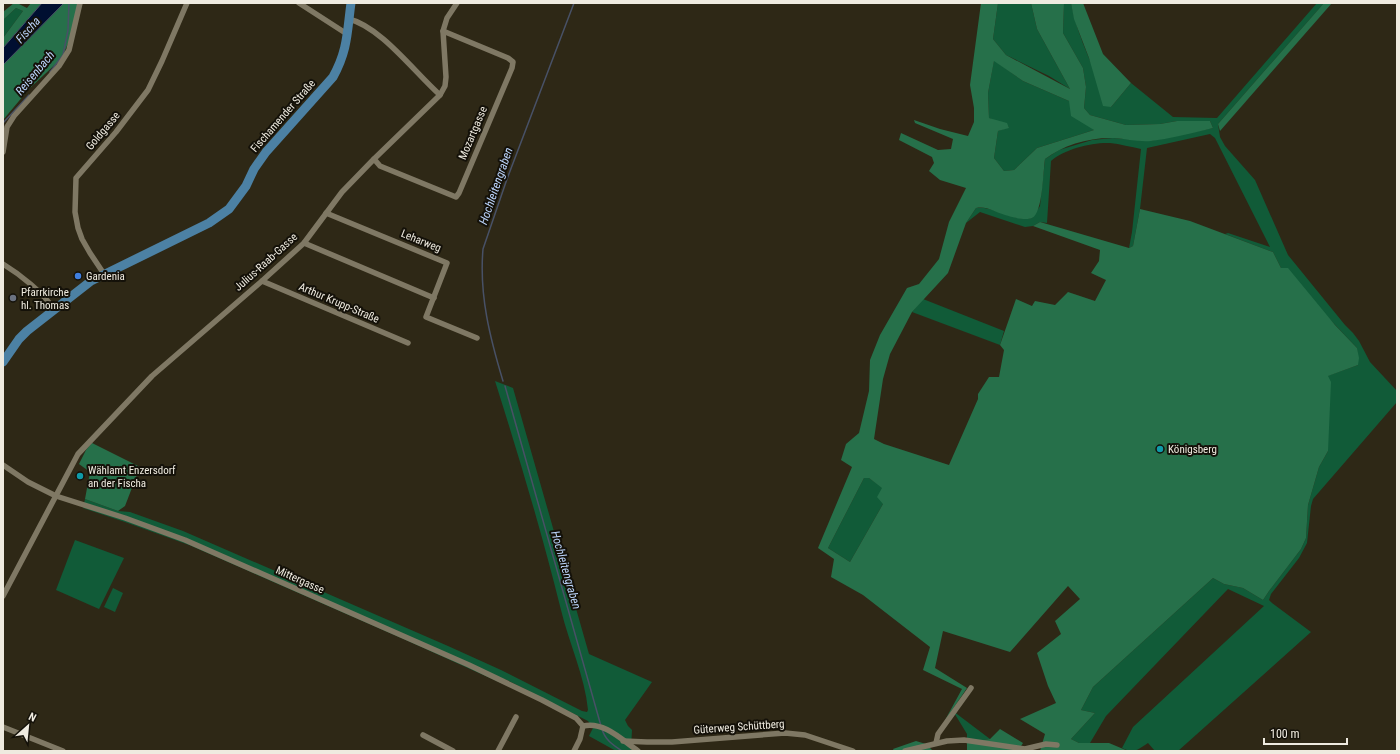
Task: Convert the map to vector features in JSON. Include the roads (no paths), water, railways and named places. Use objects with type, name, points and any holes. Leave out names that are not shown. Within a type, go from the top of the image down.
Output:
[{"type":"main road","name":"Fischamender Straße","points":[[3,362],[18,339],[91,281],[210,223],[229,209],[240,196],[254,169],[266,152],[333,77],[341,63],[345,51],[351,3]]},
{"type":"street","points":[[3,152],[7,127],[14,116],[59,66],[69,50],[80,3]]},
{"type":"street","name":"Goldgasse","points":[[104,274],[87,248],[78,228],[75,212],[76,178],[116,132],[148,90],[187,3]]},
{"type":"street","points":[[299,3],[348,34]]},
{"type":"street","name":"Julius-Raab-Gasse","points":[[3,596],[78,454],[152,376],[304,243],[342,192],[440,95],[445,86],[446,76],[443,31],[447,18],[457,3]]},
{"type":"street","points":[[349,19],[364,24],[396,50],[440,95]]},
{"type":"street","name":"Mozartgasse","points":[[374,159],[380,166],[443,193],[456,197],[459,193],[512,68],[513,62],[508,58],[443,31]]},
{"type":"street","name":"Leharweg","points":[[326,213],[447,263],[426,317],[477,338]]},
{"type":"street","points":[[304,243],[434,298]]},
{"type":"street","points":[[3,264],[47,299],[54,309]]},
{"type":"street","name":"Arthur Krupp-Straße","points":[[262,281],[408,343]]},
{"type":"street","name":"Mittergasse","points":[[3,465],[28,482],[56,496],[125,518],[185,540],[469,665],[562,710],[576,718],[583,726]]},
{"type":"street","points":[[936,743],[938,734],[971,688]]},
{"type":"street","points":[[498,751],[516,717]]},
{"type":"street","points":[[574,751],[580,739],[583,726],[589,724],[605,728],[639,751],[647,742]]},
{"type":"street","points":[[3,727],[63,751]]},
{"type":"street","name":"Güterweg Schüttberg","points":[[623,741],[672,742],[785,733],[805,735],[853,751]]},
{"type":"street","points":[[423,735],[453,751]]},
{"type":"street","points":[[905,751],[936,743],[964,740],[1025,749],[1046,744],[1057,745]]},
{"type":"water","name":"Fischa","points":[[42,3],[64,3],[3,65],[3,48]]},
{"type":"waterway","name":"Reisenbach","points":[[50,72],[63,55],[68,30],[69,3]]},
{"type":"waterway","name":"Hochleitengraben","points":[[503,381],[490,332],[484,300],[482,266],[483,249],[507,179],[574,3]]},
{"type":"waterway","name":"Reisenbach","points":[[3,123],[29,95]]},
{"type":"waterway","name":"Hochleitengraben","points":[[505,386],[601,726]]},
{"type":"waterway","name":"Hochleitengraben","points":[[602,729],[607,739],[622,751]]},
{"type":"place","name":"Gardenia","points":[[78,276]]},
{"type":"place","name":"Pfarrkirche hl. Thomas","points":[[13,298]]},
{"type":"place","name":"Königsberg","points":[[1160,449]]},
{"type":"place","name":"Wählamt Enzersdorf an der Fischa","points":[[80,476]]}]
